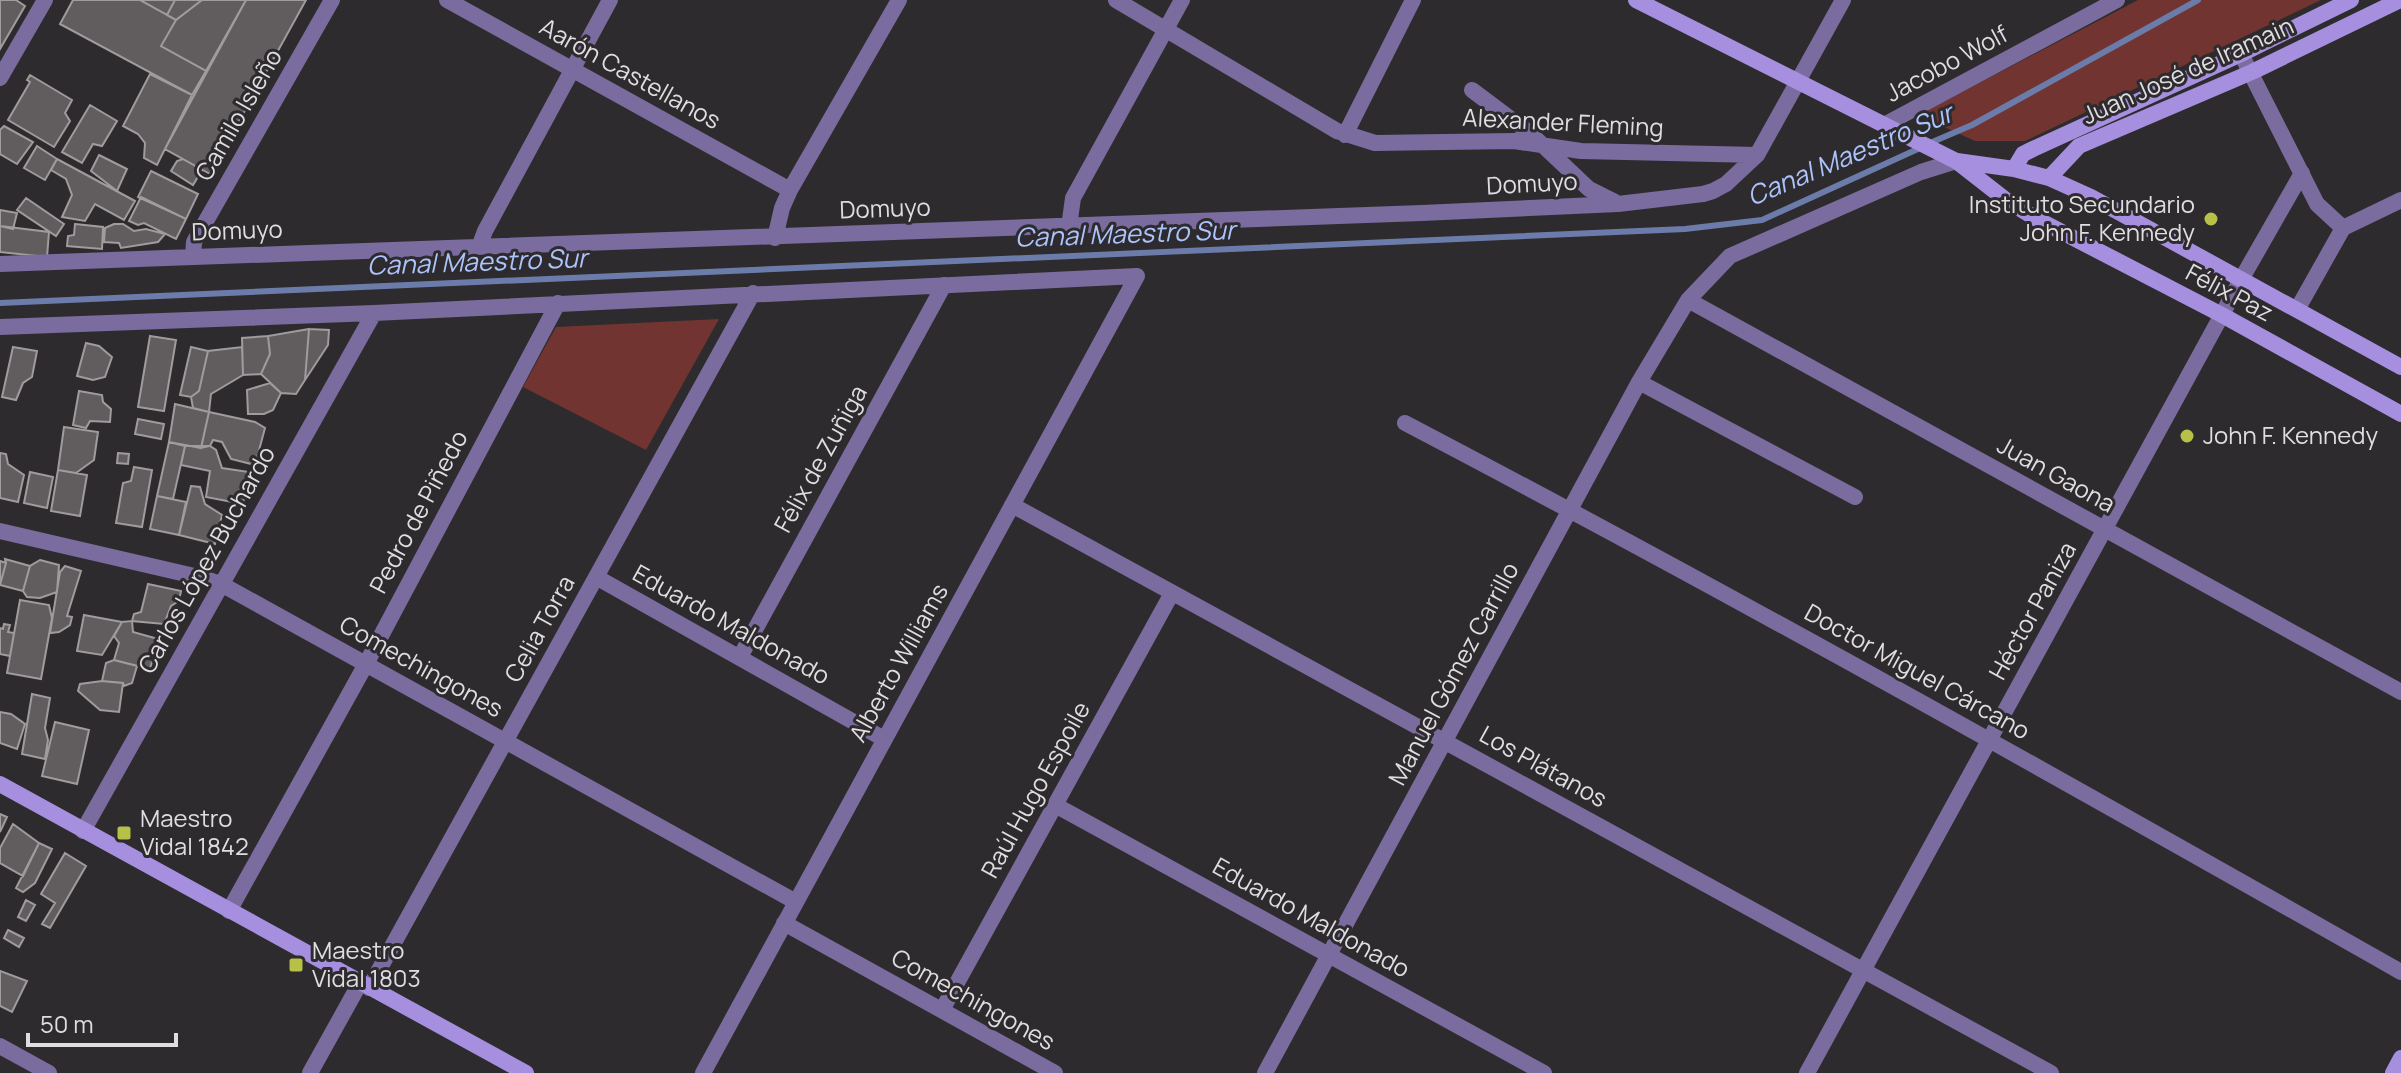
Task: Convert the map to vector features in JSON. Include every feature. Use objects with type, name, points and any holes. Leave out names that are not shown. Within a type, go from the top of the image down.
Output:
[{"type":"main road","name":"Félix Paz","points":[[1636,0],[1956,161],[2035,218],[2222,315],[2401,414]]},
{"type":"main road","name":"Juan José de Iramain","points":[[2014,169],[2023,154],[2351,0]]},
{"type":"main road","name":"Juan José de Iramain","points":[[2049,178],[2079,146],[2252,72],[2400,0]]},
{"type":"main road","name":"Félix Paz","points":[[1956,161],[2014,169],[2049,178],[2091,197],[2401,367]]},
{"type":"main road","points":[[0,784],[526,1073]]},
{"type":"main road","points":[[2393,1073],[2401,1058]]},
{"type":"street","points":[[0,78],[45,0]]},
{"type":"street","name":"Camilo Isleño","points":[[193,256],[194,242],[332,0]]},
{"type":"street","name":"Aarón Castellanos","points":[[447,0],[790,190]]},
{"type":"street","points":[[479,247],[610,0]]},
{"type":"street","points":[[775,238],[790,190],[899,0]]},
{"type":"street","name":"Alexander Fleming","points":[[1116,0],[1345,135],[1375,143],[1514,141],[1581,151],[1757,155]]},
{"type":"street","points":[[1069,227],[1073,198],[1182,0]]},
{"type":"street","points":[[1345,135],[1413,0]]},
{"type":"street","name":"Domuyo","points":[[0,264],[1069,227],[1618,204],[1703,194],[1726,184],[1757,155],[1843,0]]},
{"type":"street","name":"Jacobo Wolf","points":[[1884,125],[2117,0]]},
{"type":"street","points":[[2241,54],[2317,204],[2343,228]]},
{"type":"street","points":[[1472,90],[1542,144],[1589,189],[1618,204]]},
{"type":"street","name":"Manuel Gómez Carrillo","points":[[1265,1073],[1639,382],[1688,300],[1730,256],[1921,172],[1956,161]]},
{"type":"street","name":"Héctor Paniza","points":[[1807,1073],[2302,173]]},
{"type":"street","points":[[2298,308],[2343,228],[2401,200]]},
{"type":"street","name":"Alberto Williams","points":[[703,1073],[1137,276],[944,285]]},
{"type":"street","points":[[0,327],[374,313],[944,285]]},
{"type":"street","name":"Félix de Zuñiga","points":[[740,657],[944,285]]},
{"type":"street","name":"Celia Torra","points":[[310,1073],[364,986],[505,741],[753,293]]},
{"type":"street","name":"Juan Gaona","points":[[1688,300],[2401,692]]},
{"type":"street","name":"Pedro de Piñedo","points":[[229,911],[366,664],[558,303]]},
{"type":"street","name":"Carlos López Buchardo","points":[[83,831],[374,313]]},
{"type":"street","points":[[1639,382],[1855,497]]},
{"type":"street","name":"Doctor Miguel Cárcano","points":[[1405,423],[1571,509],[1990,739],[2401,972]]},
{"type":"street","name":"Los Plátanos","points":[[1012,505],[2051,1073]]},
{"type":"street","name":"Comechingones","points":[[0,531],[221,584],[796,902]]},
{"type":"street","name":"Eduardo Maldonado","points":[[596,577],[884,739]]},
{"type":"street","name":"Raúl Hugo Espoile","points":[[942,1010],[1172,593]]},
{"type":"street","name":"Eduardo Maldonado","points":[[1055,805],[1544,1073]]},
{"type":"street","name":"Comechingones","points":[[784,923],[1055,1073]]},
{"type":"street","points":[[0,1046],[49,1073]]},
{"type":"shaded area","points":[[2138,0],[2321,0],[2025,141],[1975,141],[1918,115]]},
{"type":"shaded area","points":[[719,319],[646,450],[523,387],[556,327]]},
{"type":"building","points":[[0,0],[16,0],[25,6],[0,49]]},
{"type":"building","points":[[73,0],[140,0],[176,20],[161,46],[206,71],[192,95],[60,24]]},
{"type":"building","points":[[140,0],[175,0],[167,15]]},
{"type":"building","points":[[175,0],[202,0],[176,20],[167,15]]},
{"type":"building","points":[[202,0],[246,0],[206,71],[161,46],[176,20]]},
{"type":"building","points":[[246,0],[306,0],[210,174],[165,149]]},
{"type":"building","points":[[150,74],[192,95],[157,165],[144,158],[145,143],[138,134],[123,126]]},
{"type":"building","points":[[30,75],[72,100],[65,113],[70,121],[54,147],[8,120],[30,82],[27,80]]},
{"type":"building","points":[[90,105],[117,121],[102,146],[93,144],[82,163],[62,152]]},
{"type":"building","points":[[4,126],[33,142],[17,164],[0,154],[0,130]]},
{"type":"building","points":[[37,146],[57,159],[45,180],[24,168]]},
{"type":"building","points":[[99,155],[127,169],[117,191],[91,171]]},
{"type":"building","points":[[57,159],[135,201],[124,220],[95,204],[85,221],[62,217],[72,195],[66,179],[51,170]]},
{"type":"building","points":[[183,159],[202,170],[193,185],[171,171],[177,161]]},
{"type":"building","points":[[151,171],[198,194],[186,219],[138,197]]},
{"type":"building","points":[[141,197],[186,219],[176,239],[144,223],[138,225],[129,221]]},
{"type":"building","points":[[26,198],[64,224],[56,236],[17,210]]},
{"type":"building","points":[[0,210],[17,213],[13,229],[0,226]]},
{"type":"building","points":[[75,224],[103,227],[102,249],[67,246],[68,236],[74,235]]},
{"type":"building","points":[[123,224],[134,231],[146,229],[165,234],[158,242],[121,248],[119,243],[104,242],[105,228]]},
{"type":"building","points":[[0,226],[49,232],[47,257],[0,252]]},
{"type":"building","points":[[309,329],[305,380],[296,394],[281,393],[261,374],[270,354],[268,336]]},
{"type":"building","points":[[309,329],[329,330],[328,345],[305,380]]},
{"type":"building","points":[[150,336],[176,340],[164,411],[138,407]]},
{"type":"building","points":[[268,336],[270,354],[261,374],[243,375],[242,338]]},
{"type":"building","points":[[86,343],[99,346],[112,357],[105,377],[93,380],[77,376]]},
{"type":"building","points":[[13,347],[37,351],[32,377],[23,383],[16,400],[2,397]]},
{"type":"building","points":[[191,347],[208,351],[199,391],[191,397],[180,395]]},
{"type":"building","points":[[242,347],[243,375],[211,394],[209,412],[193,408],[191,397],[199,391],[208,351]]},
{"type":"building","points":[[270,383],[281,393],[273,410],[264,414],[248,414],[247,390]]},
{"type":"building","points":[[79,391],[102,395],[103,402],[111,409],[110,422],[90,421],[86,428],[73,425]]},
{"type":"building","points":[[175,404],[209,412],[201,448],[169,442]]},
{"type":"building","points":[[209,412],[255,422],[265,428],[255,465],[231,459],[222,442],[213,440],[210,446],[201,448]]},
{"type":"building","points":[[138,419],[164,424],[161,439],[135,434]]},
{"type":"building","points":[[64,427],[98,432],[94,460],[76,473],[58,470]]},
{"type":"building","points":[[169,442],[185,446],[173,499],[157,496]]},
{"type":"building","points":[[185,446],[210,446],[216,450],[222,468],[249,472],[243,504],[206,497],[210,471],[181,465]]},
{"type":"building","points":[[0,453],[6,454],[8,464],[24,475],[18,502],[0,498]]},
{"type":"building","points":[[118,453],[129,454],[128,464],[117,463]]},
{"type":"building","points":[[134,467],[152,470],[142,527],[116,523],[123,483],[131,481]]},
{"type":"building","points":[[58,470],[87,475],[80,516],[51,511]]},
{"type":"building","points":[[30,472],[53,477],[47,508],[24,503]]},
{"type":"building","points":[[191,486],[200,487],[205,504],[222,515],[215,544],[179,535]]},
{"type":"building","points":[[157,496],[186,502],[179,535],[150,529]]},
{"type":"building","points":[[5,559],[30,566],[23,591],[0,585]]},
{"type":"building","points":[[40,560],[59,565],[57,592],[40,598],[27,597],[23,591],[30,566]]},
{"type":"building","points":[[0,561],[6,563],[0,585]]},
{"type":"building","points":[[65,566],[81,571],[67,616],[72,617],[70,625],[59,632],[50,633],[60,572]]},
{"type":"building","points":[[148,584],[181,591],[179,601],[171,606],[164,624],[132,621],[134,614],[141,612]]},
{"type":"building","points":[[20,600],[49,605],[52,618],[41,679],[7,673]]},
{"type":"building","points":[[84,615],[122,622],[102,655],[77,651]]},
{"type":"building","points":[[132,621],[133,632],[158,639],[150,669],[114,660],[119,643],[114,636],[122,622]]},
{"type":"building","points":[[4,624],[10,625],[8,632],[14,633],[10,656],[0,654],[0,628],[3,629]]},
{"type":"building","points":[[114,660],[137,666],[132,683],[124,686],[123,683],[102,681],[106,663]]},
{"type":"building","points":[[102,681],[123,683],[119,712],[100,710],[78,691],[80,684]]},
{"type":"building","points":[[32,694],[50,698],[45,728],[48,740],[45,759],[22,754]]},
{"type":"building","points":[[0,712],[11,714],[25,724],[17,749],[0,743]]},
{"type":"building","points":[[55,722],[89,730],[77,784],[42,776]]},
{"type":"building","points":[[0,814],[7,817],[0,832]]},
{"type":"building","points":[[13,824],[39,843],[23,876],[0,863],[0,848]]},
{"type":"building","points":[[39,843],[52,849],[35,883],[23,892],[16,888]]},
{"type":"building","points":[[65,853],[86,866],[50,928],[42,924],[55,903],[41,894]]},
{"type":"building","points":[[26,900],[35,905],[26,921],[18,917]]},
{"type":"building","points":[[8,930],[24,938],[19,947],[4,938]]},
{"type":"building","points":[[0,971],[27,981],[12,1012],[0,1006]]},
{"type":"waterway","name":"Canal Maestro Sur","points":[[1930,143],[1972,125],[2198,0]]},
{"type":"waterway","name":"Canal Maestro Sur","points":[[0,303],[1685,229],[1762,220],[1920,148]]},
{"type":"place","name":"Instituto Secundario John F. Kennedy","points":[[2211,219]]},
{"type":"place","name":"John F. Kennedy","points":[[2187,436]]},
{"type":"place","name":"Maestro Vidal 1842","points":[[124,833]]},
{"type":"place","name":"Maestro Vidal 1803","points":[[296,965]]}]
